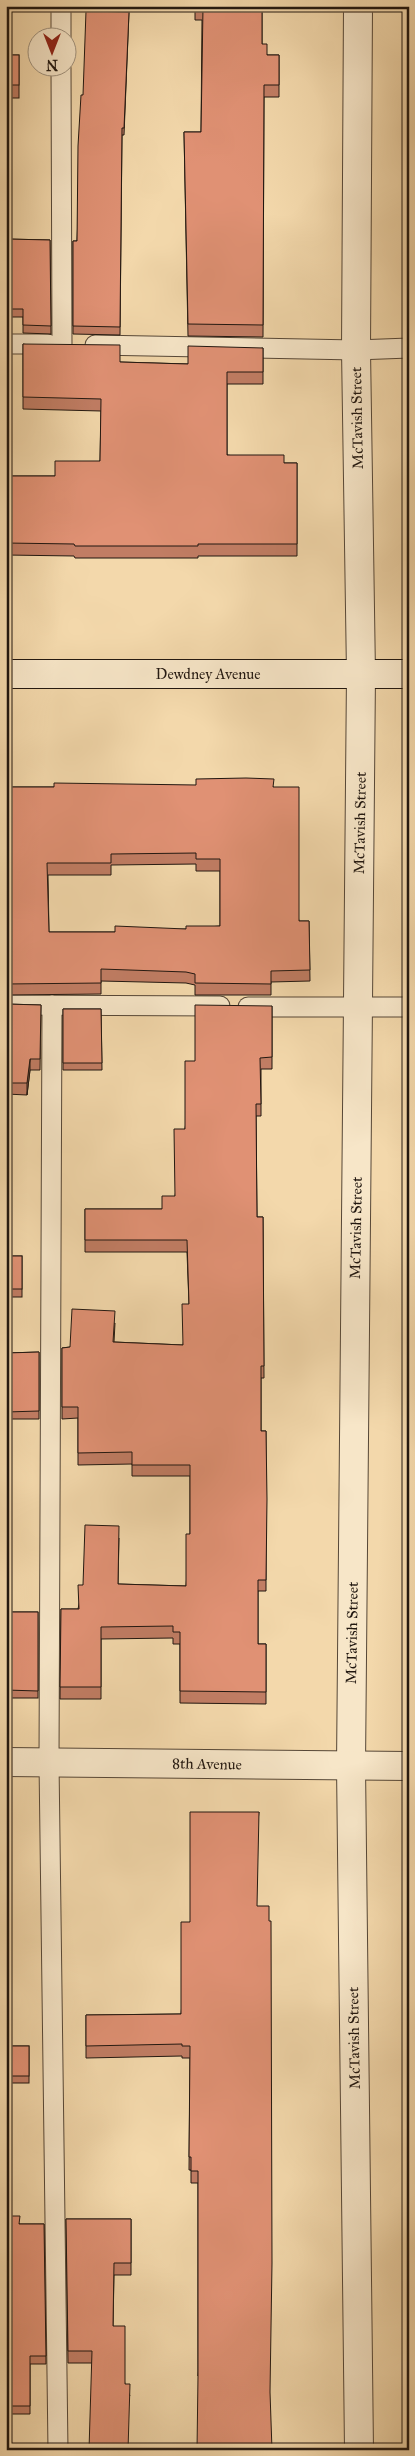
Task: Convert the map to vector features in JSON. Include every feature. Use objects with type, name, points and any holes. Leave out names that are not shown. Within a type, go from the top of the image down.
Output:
[{"type":"street","name":"McTavish Street","points":[[358,6],[356,350],[361,674],[351,1766],[359,2450]]},
{"type":"street","name":"Dewdney Avenue","points":[[6,674],[409,674]]},
{"type":"street","name":"8th Avenue","points":[[6,1762],[409,1766]]},
{"type":"lane","points":[[61,6],[61,28]]},
{"type":"lane","points":[[61,78],[62,344]]},
{"type":"lane","points":[[6,344],[356,350],[409,348]]},
{"type":"lane","points":[[6,1005],[409,1007]]},
{"type":"lane","points":[[52,1005],[49,1762],[58,2450]]},
{"type":"building","points":[[195,6],[262,6],[262,44],[267,44],[267,55],[279,55],[279,85],[264,85],[263,325],[188,324],[184,132],[201,132],[203,7]]},
{"type":"building","points":[[86,11],[129,12],[124,128],[122,128],[120,327],[73,326],[73,241],[77,241],[78,146],[81,95],[83,95]]},
{"type":"building","points":[[6,55],[19,55],[19,85],[6,85]]},
{"type":"building","points":[[7,239],[50,240],[51,326],[23,325],[23,309],[7,309]]},
{"type":"building","points":[[23,344],[120,345],[120,362],[188,364],[188,346],[263,348],[263,372],[227,372],[227,455],[284,455],[284,463],[297,463],[297,544],[75,546],[74,544],[6,543],[6,476],[55,476],[55,461],[100,461],[101,399],[23,397]]},
{"type":"building","points":[[404,468],[409,468],[409,526],[404,526]]},
{"type":"building","points":[[196,779],[274,779],[273,787],[299,787],[299,921],[309,921],[310,970],[271,971],[271,984],[195,983],[195,974],[186,972],[101,969],[101,983],[6,984],[6,787],[54,787],[54,783],[196,785]],"holes":[[[196,853],[196,859],[220,859],[220,926],[186,926],[186,929],[115,926],[115,932],[49,932],[47,863],[111,863],[111,854]]]},
{"type":"building","points":[[407,785],[409,785],[409,875],[407,875]]},
{"type":"building","points":[[6,1004],[41,1005],[40,1059],[30,1059],[27,1083],[6,1083]]},
{"type":"building","points":[[195,1005],[272,1006],[272,1057],[260,1058],[261,1104],[256,1104],[257,1217],[263,1217],[264,1366],[261,1366],[261,1431],[266,1431],[267,1499],[266,1580],[258,1580],[258,1644],[266,1644],[266,1692],[180,1691],[180,1632],[173,1632],[173,1626],[101,1627],[101,1687],[60,1687],[61,1609],[79,1609],[78,1585],[83,1585],[85,1525],[119,1526],[118,1584],[186,1586],[186,1534],[190,1534],[190,1465],[132,1465],[132,1452],[78,1453],[78,1407],[62,1407],[62,1348],[70,1347],[72,1309],[115,1311],[113,1342],[183,1345],[182,1304],[189,1304],[187,1240],[85,1240],[85,1209],[162,1209],[162,1196],[175,1196],[174,1129],[185,1129],[185,1061],[195,1061]]},
{"type":"building","points":[[63,1009],[101,1009],[102,1063],[63,1063]]},
{"type":"building","points":[[6,1256],[22,1256],[22,1289],[6,1289]]},
{"type":"building","points":[[39,1352],[39,1411],[6,1412],[6,1353]]},
{"type":"building","points":[[6,1612],[38,1612],[38,1691],[6,1690]]},
{"type":"building","points":[[190,1812],[259,1812],[257,1906],[269,1906],[269,1921],[271,1921],[272,2263],[270,2392],[272,2450],[197,2450],[198,2171],[191,2171],[191,2157],[189,2157],[190,2046],[182,2046],[182,2044],[86,2046],[86,2015],[181,2014],[181,1922],[190,1922]]},
{"type":"building","points":[[6,2046],[29,2046],[29,2076],[6,2076]]},
{"type":"building","points":[[6,2216],[20,2216],[19,2224],[44,2224],[46,2356],[30,2356],[30,2406],[6,2406]]},
{"type":"building","points":[[66,2219],[131,2219],[131,2263],[114,2263],[113,2326],[125,2326],[125,2384],[130,2384],[128,2450],[89,2450],[92,2351],[68,2351]]}]
